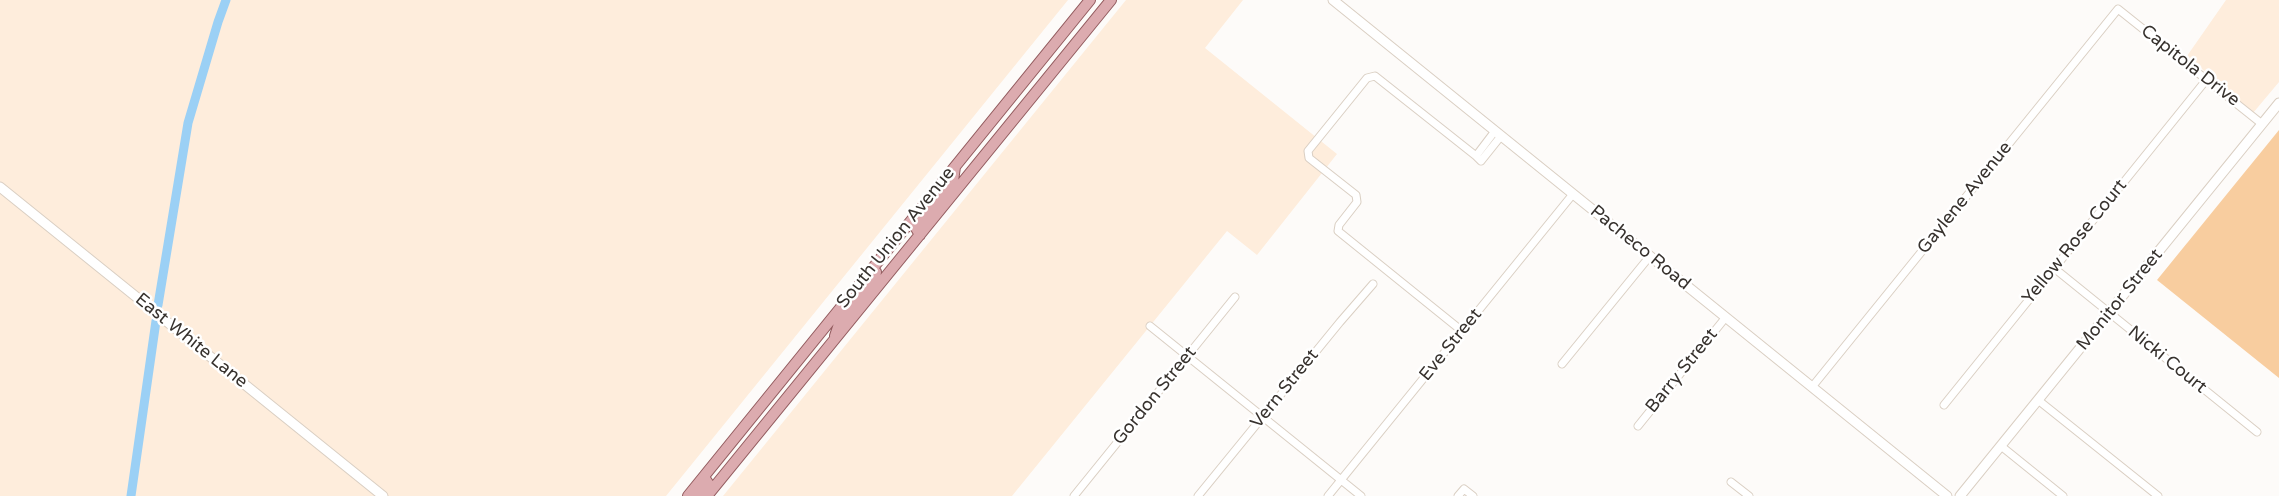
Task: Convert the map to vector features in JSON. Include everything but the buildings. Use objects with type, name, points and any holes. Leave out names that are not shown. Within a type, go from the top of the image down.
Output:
[{"type":"main road","name":"South Union Avenue","points":[[688,496],[1090,0]]},
{"type":"main road","name":"South Union Avenue","points":[[708,496],[1110,0]]},
{"type":"main road","points":[[920,235],[916,228],[953,181],[955,167]]},
{"type":"main road","points":[[835,339],[840,321],[875,278],[876,272],[871,270]]},
{"type":"main road","points":[[752,442],[748,435],[787,387],[788,373]]},
{"type":"main road","points":[[698,496],[708,482],[704,477]]},
{"type":"street","name":"Pacheco Road","points":[[1333,0],[1947,496]]},
{"type":"street","name":"Capitola Drive","points":[[2118,9],[2262,124]]},
{"type":"street","name":"Gaylene Avenue","points":[[1812,387],[2118,9]]},
{"type":"street","points":[[1462,331],[1338,231],[1339,224],[1357,202],[1356,195],[1309,158],[1308,151],[1367,78],[1375,76],[1476,156],[1498,134]]},
{"type":"street","name":"Yellow Rose Court","points":[[1944,405],[2207,79]]},
{"type":"street","name":"Monitor Street","points":[[1960,496],[2279,103]]},
{"type":"street","name":"East White Lane","points":[[0,187],[383,496]]},
{"type":"street","name":"Eve Street","points":[[1328,496],[1573,194]]},
{"type":"street","points":[[1562,364],[1650,256]]},
{"type":"street","name":"Nicki Court","points":[[2054,268],[2256,432]]},
{"type":"street","name":"Vern Street","points":[[1198,496],[1374,284]]},
{"type":"street","name":"Gordon Street","points":[[1074,496],[1235,297]]},
{"type":"street","name":"Barry Street","points":[[1638,426],[1726,317]]},
{"type":"street","points":[[1150,326],[1360,496]]},
{"type":"street","points":[[2038,400],[2158,496]]},
{"type":"street","points":[[2001,446],[2064,496]]},
{"type":"street","points":[[1731,482],[1749,496]]},
{"type":"street","points":[[1458,496],[1464,489],[1473,496]]},
{"type":"shaded area","points":[[0,0],[1068,0],[666,496],[0,496]]},
{"type":"shaded area","points":[[1126,0],[1243,0],[1205,48],[1337,154],[1257,255],[1227,231],[1012,496],[723,496]]},
{"type":"shaded area","points":[[2226,0],[2279,0],[2279,82],[2253,113],[2187,56]]},
{"type":"shaded area","points":[[2279,130],[2279,378],[2157,280]]},
{"type":"waterway","points":[[158,305],[188,123],[226,0]]},
{"type":"waterway","points":[[131,496],[156,321]]}]
